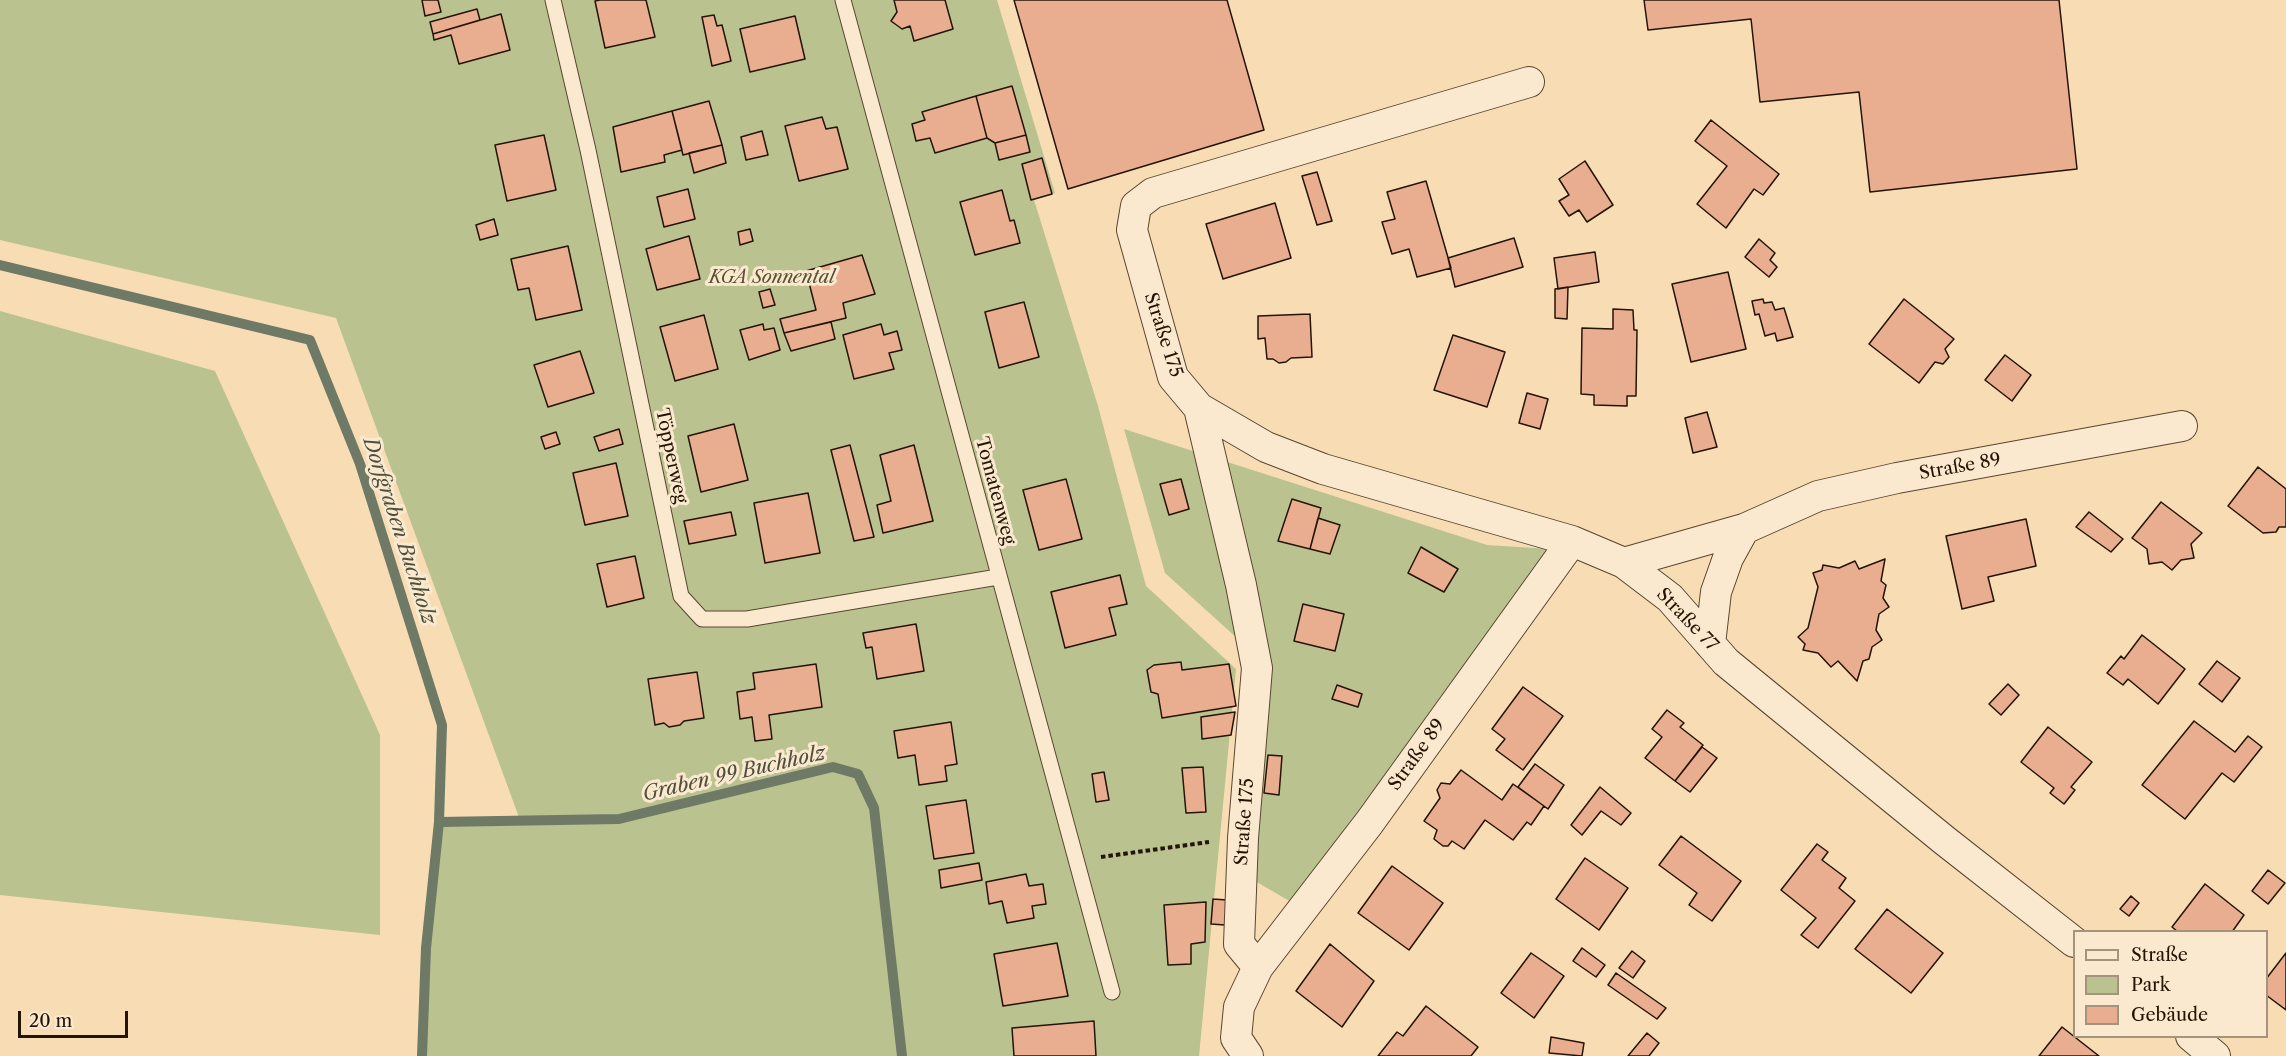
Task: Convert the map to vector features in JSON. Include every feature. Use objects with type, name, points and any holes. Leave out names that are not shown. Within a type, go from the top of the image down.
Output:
[{"type":"street","name":"Straße 175","points":[[1258,967],[1239,944],[1243,838],[1257,668],[1241,585],[1199,408],[1173,377],[1131,230],[1136,206],[1153,193],[1529,82]]},
{"type":"street","name":"Straße 77","points":[[1199,408],[1266,447],[1323,469],[1572,541],[1624,563],[1670,598],[1735,669],[1944,840],[2073,941]]},
{"type":"street","name":"Straße 89","points":[[1624,563],[1744,528],[1818,496],[1897,478],[2182,426]]},
{"type":"street","points":[[1710,644],[1716,592],[1728,558],[1744,528]]},
{"type":"street","name":"Straße 89","points":[[1248,1056],[1236,1038],[1239,1007],[1258,967],[1369,823],[1572,541]]},
{"type":"street","points":[[2193,1038],[2215,1056]]},
{"type":"lane","name":"Töpperweg","points":[[553,0],[588,150],[681,596],[702,619],[747,619],[998,577]]},
{"type":"lane","name":"Tomatenweg","points":[[843,0],[1112,992]]},
{"type":"path","points":[[1076,860],[1243,838]]},
{"type":"green space","name":"KGA Sonnental","points":[[0,0],[997,0],[1055,193],[1034,200],[1098,406],[1146,586],[1236,669],[1199,1056],[422,1056],[426,948],[439,822],[520,820],[336,318],[0,240]]},
{"type":"green space","points":[[0,311],[215,371],[380,735],[380,935],[0,895]]},
{"type":"green space","points":[[1124,429],[1487,545],[1551,549],[1291,902],[1250,878],[1259,658],[1165,573]]},
{"type":"building","points":[[422,0],[438,0],[441,12],[425,16]]},
{"type":"building","points":[[646,0],[655,37],[605,48],[595,1]]},
{"type":"building","points":[[894,0],[945,0],[953,29],[914,41],[910,26],[902,29],[891,21],[897,12]]},
{"type":"building","points":[[1014,0],[1227,0],[1264,130],[1068,189]]},
{"type":"building","points":[[1644,0],[2059,0],[2077,169],[1870,192],[1859,92],[1760,102],[1751,19],[1648,30]]},
{"type":"building","points":[[477,9],[480,20],[433,34],[430,22]]},
{"type":"building","points":[[501,14],[510,50],[459,64],[451,35],[434,40],[433,34]]},
{"type":"building","points":[[714,15],[717,26],[722,25],[731,61],[712,66],[702,17]]},
{"type":"building","points":[[795,16],[805,59],[750,72],[740,29]]},
{"type":"building","points":[[1012,86],[1026,135],[995,143],[987,138],[976,96]]},
{"type":"building","points":[[976,96],[987,138],[935,153],[930,138],[916,141],[912,124],[925,120],[922,112]]},
{"type":"building","points":[[709,101],[722,145],[683,155],[672,111]]},
{"type":"building","points":[[672,111],[682,150],[664,155],[665,162],[621,172],[613,127]]},
{"type":"building","points":[[822,117],[826,129],[837,127],[848,169],[799,181],[785,126]]},
{"type":"building","points":[[1711,120],[1779,174],[1763,195],[1754,189],[1726,228],[1697,204],[1727,166],[1695,141]]},
{"type":"building","points":[[762,131],[768,155],[746,160],[741,137]]},
{"type":"building","points":[[544,135],[556,190],[507,201],[495,145]]},
{"type":"building","points":[[1026,135],[1030,152],[999,160],[995,143]]},
{"type":"building","points":[[722,145],[726,163],[694,173],[689,153]]},
{"type":"building","points":[[1042,158],[1052,194],[1031,200],[1022,164]]},
{"type":"building","points":[[1585,161],[1613,205],[1587,222],[1579,210],[1569,216],[1559,201],[1569,195],[1559,179]]},
{"type":"building","points":[[1317,172],[1332,221],[1317,225],[1302,176]]},
{"type":"building","points":[[1426,181],[1451,268],[1417,277],[1409,249],[1392,254],[1382,222],[1395,219],[1387,192]]},
{"type":"building","points":[[688,189],[695,219],[664,227],[657,197]]},
{"type":"building","points":[[1002,190],[1010,221],[1014,220],[1020,243],[975,255],[960,202]]},
{"type":"building","points":[[1275,203],[1291,258],[1223,279],[1206,224]]},
{"type":"building","points":[[494,219],[498,235],[480,240],[476,225]]},
{"type":"building","points":[[750,229],[753,241],[740,245],[738,232]]},
{"type":"building","points":[[689,236],[700,279],[657,290],[646,249]]},
{"type":"building","points":[[1514,238],[1523,267],[1455,287],[1448,258]]},
{"type":"building","points":[[1759,239],[1775,253],[1770,260],[1777,267],[1769,277],[1745,257]]},
{"type":"building","points":[[568,246],[582,310],[536,320],[529,288],[518,290],[511,259]]},
{"type":"building","points":[[1595,252],[1599,282],[1558,289],[1554,258]]},
{"type":"building","points":[[862,255],[875,294],[843,303],[846,318],[784,333],[780,319],[816,310],[806,271]]},
{"type":"building","points":[[1728,272],[1746,349],[1691,362],[1672,284]]},
{"type":"building","points":[[1568,287],[1567,319],[1555,318],[1555,289]]},
{"type":"building","points":[[770,289],[775,305],[763,308],[759,292]]},
{"type":"building","points":[[1763,299],[1764,303],[1772,302],[1775,310],[1784,308],[1793,337],[1777,341],[1775,333],[1765,336],[1759,314],[1755,315],[1752,301]]},
{"type":"building","points":[[1904,299],[1954,339],[1945,349],[1949,357],[1943,364],[1935,362],[1919,383],[1869,344]]},
{"type":"building","points":[[1024,302],[1039,357],[999,368],[985,312]]},
{"type":"building","points":[[1613,309],[1633,310],[1634,330],[1637,330],[1636,396],[1627,396],[1627,406],[1594,405],[1594,395],[1581,394],[1582,328],[1613,329]]},
{"type":"building","points":[[1310,314],[1312,357],[1291,358],[1279,363],[1273,359],[1267,359],[1265,338],[1258,339],[1258,316]]},
{"type":"building","points":[[704,315],[718,369],[675,381],[660,327]]},
{"type":"building","points":[[831,322],[835,339],[791,351],[784,333]]},
{"type":"building","points":[[763,324],[764,330],[774,328],[780,350],[749,360],[740,330]]},
{"type":"building","points":[[881,324],[884,335],[897,331],[902,350],[889,353],[894,369],[854,379],[843,335]]},
{"type":"building","points":[[1453,335],[1505,352],[1487,407],[1434,390]]},
{"type":"building","points":[[580,351],[594,393],[548,407],[534,365]]},
{"type":"building","points":[[2005,355],[2031,375],[2012,401],[1985,380]]},
{"type":"building","points":[[1527,393],[1548,399],[1540,429],[1519,423]]},
{"type":"building","points":[[1707,412],[1717,447],[1693,453],[1685,418]]},
{"type":"building","points":[[734,424],[748,480],[701,492],[688,436]]},
{"type":"building","points":[[619,429],[623,444],[599,451],[594,437]]},
{"type":"building","points":[[556,432],[560,444],[545,449],[541,437]]},
{"type":"building","points":[[850,445],[874,537],[854,541],[831,450]]},
{"type":"building","points":[[914,445],[933,521],[883,533],[877,505],[891,501],[880,455]]},
{"type":"building","points":[[616,463],[628,516],[585,525],[573,473]]},
{"type":"building","points":[[2258,467],[2286,489],[2286,527],[2279,527],[2276,532],[2263,533],[2228,506]]},
{"type":"building","points":[[1066,479],[1082,539],[1039,550],[1023,490]]},
{"type":"building","points":[[1181,479],[1189,509],[1169,515],[1160,484]]},
{"type":"building","points":[[808,493],[820,553],[765,563],[754,503]]},
{"type":"building","points":[[1292,499],[1321,508],[1310,549],[1278,541]]},
{"type":"building","points":[[2161,502],[2202,533],[2191,544],[2194,558],[2181,560],[2172,570],[2162,562],[2149,564],[2147,549],[2132,538]]},
{"type":"building","points":[[731,512],[736,535],[689,544],[684,521]]},
{"type":"building","points":[[2089,512],[2123,539],[2111,552],[2076,527]]},
{"type":"building","points":[[1318,518],[1340,525],[1330,554],[1310,549]]},
{"type":"building","points":[[2026,519],[2036,566],[1988,577],[1994,601],[1962,609],[1946,536]]},
{"type":"building","points":[[1421,547],[1458,569],[1444,592],[1408,573]]},
{"type":"building","points":[[635,556],[644,598],[607,607],[597,564]]},
{"type":"building","points":[[1885,559],[1881,581],[1886,585],[1883,598],[1889,607],[1879,614],[1876,630],[1882,640],[1872,647],[1869,659],[1863,661],[1857,681],[1838,661],[1831,667],[1818,653],[1803,650],[1805,644],[1798,637],[1808,628],[1818,587],[1813,573],[1822,570],[1823,565],[1839,568],[1855,561],[1859,569]]},
{"type":"building","points":[[1120,575],[1127,604],[1109,608],[1116,635],[1065,648],[1051,592]]},
{"type":"building","points":[[1303,604],[1344,614],[1335,651],[1294,641]]},
{"type":"building","points":[[916,624],[924,671],[877,679],[872,647],[866,648],[863,633]]},
{"type":"building","points":[[2142,635],[2185,669],[2158,704],[2128,679],[2123,685],[2107,673],[2121,656],[2124,659]]},
{"type":"building","points":[[2217,661],[2240,678],[2222,702],[2199,684]]},
{"type":"building","points":[[1181,662],[1182,670],[1229,664],[1236,706],[1162,718],[1158,694],[1151,692],[1147,670],[1154,665]]},
{"type":"building","points":[[816,664],[822,707],[769,715],[772,739],[755,741],[752,717],[740,719],[737,692],[755,689],[753,673]]},
{"type":"building","points":[[697,672],[704,718],[684,721],[680,725],[669,727],[664,723],[655,725],[648,679]]},
{"type":"building","points":[[2008,684],[2019,695],[2001,715],[1989,704]]},
{"type":"building","points":[[1337,685],[1362,694],[1358,707],[1332,699]]},
{"type":"building","points":[[1523,687],[1563,716],[1523,770],[1496,750],[1505,739],[1492,729]]},
{"type":"building","points":[[1667,710],[1684,723],[1680,727],[1703,745],[1675,781],[1645,758],[1662,737],[1652,729]]},
{"type":"building","points":[[1235,712],[1231,735],[1202,739],[1201,717]]},
{"type":"building","points":[[2194,721],[2235,752],[2248,736],[2262,747],[2234,782],[2222,773],[2185,819],[2142,785]]},
{"type":"building","points":[[951,722],[957,764],[945,766],[947,781],[919,785],[915,755],[898,758],[894,731]]},
{"type":"building","points":[[2048,727],[2092,762],[2071,787],[2075,790],[2064,804],[2050,793],[2054,788],[2021,762]]},
{"type":"building","points":[[1702,747],[1717,758],[1690,792],[1675,781]]},
{"type":"building","points":[[1268,755],[1282,756],[1279,795],[1264,793]]},
{"type":"building","points":[[1535,764],[1564,785],[1548,809],[1518,787]]},
{"type":"building","points":[[1203,767],[1206,812],[1186,813],[1182,768]]},
{"type":"building","points":[[1461,770],[1502,800],[1513,784],[1544,806],[1531,825],[1527,822],[1513,840],[1485,820],[1464,849],[1452,841],[1448,846],[1443,846],[1434,839],[1437,830],[1424,821],[1440,798],[1437,790],[1441,783],[1450,784]]},
{"type":"building","points":[[1104,772],[1109,800],[1096,802],[1092,774]]},
{"type":"building","points":[[1600,787],[1631,813],[1621,825],[1601,811],[1582,835],[1571,825]]},
{"type":"building","points":[[966,800],[974,853],[934,859],[926,806]]},
{"type":"building","points":[[1681,836],[1741,881],[1712,921],[1689,905],[1697,893],[1659,865]]},
{"type":"building","points":[[1817,844],[1828,852],[1822,860],[1846,878],[1839,888],[1855,901],[1818,948],[1801,935],[1816,918],[1781,890]]},
{"type":"building","points":[[1585,858],[1628,888],[1599,930],[1556,899]]},
{"type":"building","points":[[979,863],[982,880],[941,888],[939,870]]},
{"type":"building","points":[[1392,866],[1443,903],[1409,950],[1358,913]]},
{"type":"building","points":[[2268,870],[2285,883],[2268,904],[2252,891]]},
{"type":"building","points":[[1026,874],[1029,886],[1043,884],[1046,904],[1032,906],[1034,918],[1007,923],[1002,901],[989,904],[986,882]]},
{"type":"building","points":[[2205,884],[2244,915],[2233,930],[2176,930],[2172,927]]},
{"type":"building","points":[[2131,896],[2139,903],[2129,916],[2120,909]]},
{"type":"building","points":[[1213,899],[1227,900],[1225,925],[1211,924]]},
{"type":"building","points":[[1206,902],[1205,942],[1191,944],[1191,964],[1168,965],[1164,905]]},
{"type":"building","points":[[1887,909],[1943,953],[1911,993],[1855,949]]},
{"type":"building","points":[[1057,943],[1068,996],[1003,1006],[994,954]]},
{"type":"building","points":[[1330,944],[1374,981],[1342,1027],[1296,991]]},
{"type":"building","points":[[1582,948],[1605,965],[1596,977],[1573,961]]},
{"type":"building","points":[[1632,951],[1645,961],[1633,978],[1619,968]]},
{"type":"building","points":[[1531,953],[1564,976],[1534,1018],[1501,993]]},
{"type":"building","points":[[2286,953],[2286,1010],[2268,996],[2268,976]]},
{"type":"building","points":[[1616,973],[1666,1008],[1657,1019],[1608,985]]},
{"type":"building","points":[[1426,1006],[1478,1047],[1471,1056],[1378,1056],[1397,1032],[1403,1036]]},
{"type":"building","points":[[1094,1021],[1096,1056],[1014,1056],[1012,1028]]},
{"type":"building","points":[[2062,1027],[2073,1038],[2099,1056],[2039,1056]]},
{"type":"building","points":[[1647,1033],[1659,1043],[1649,1056],[1628,1056]]},
{"type":"building","points":[[1551,1037],[1584,1043],[1582,1056],[1549,1053]]},
{"type":"waterway","name":"Dorfgraben Buchholz","points":[[0,265],[310,340],[360,464],[442,725],[439,822],[426,948],[422,1056]]},
{"type":"waterway","name":"Graben 99 Buchholz","points":[[439,822],[619,819],[833,767],[858,774],[874,808],[902,1056]]}]
